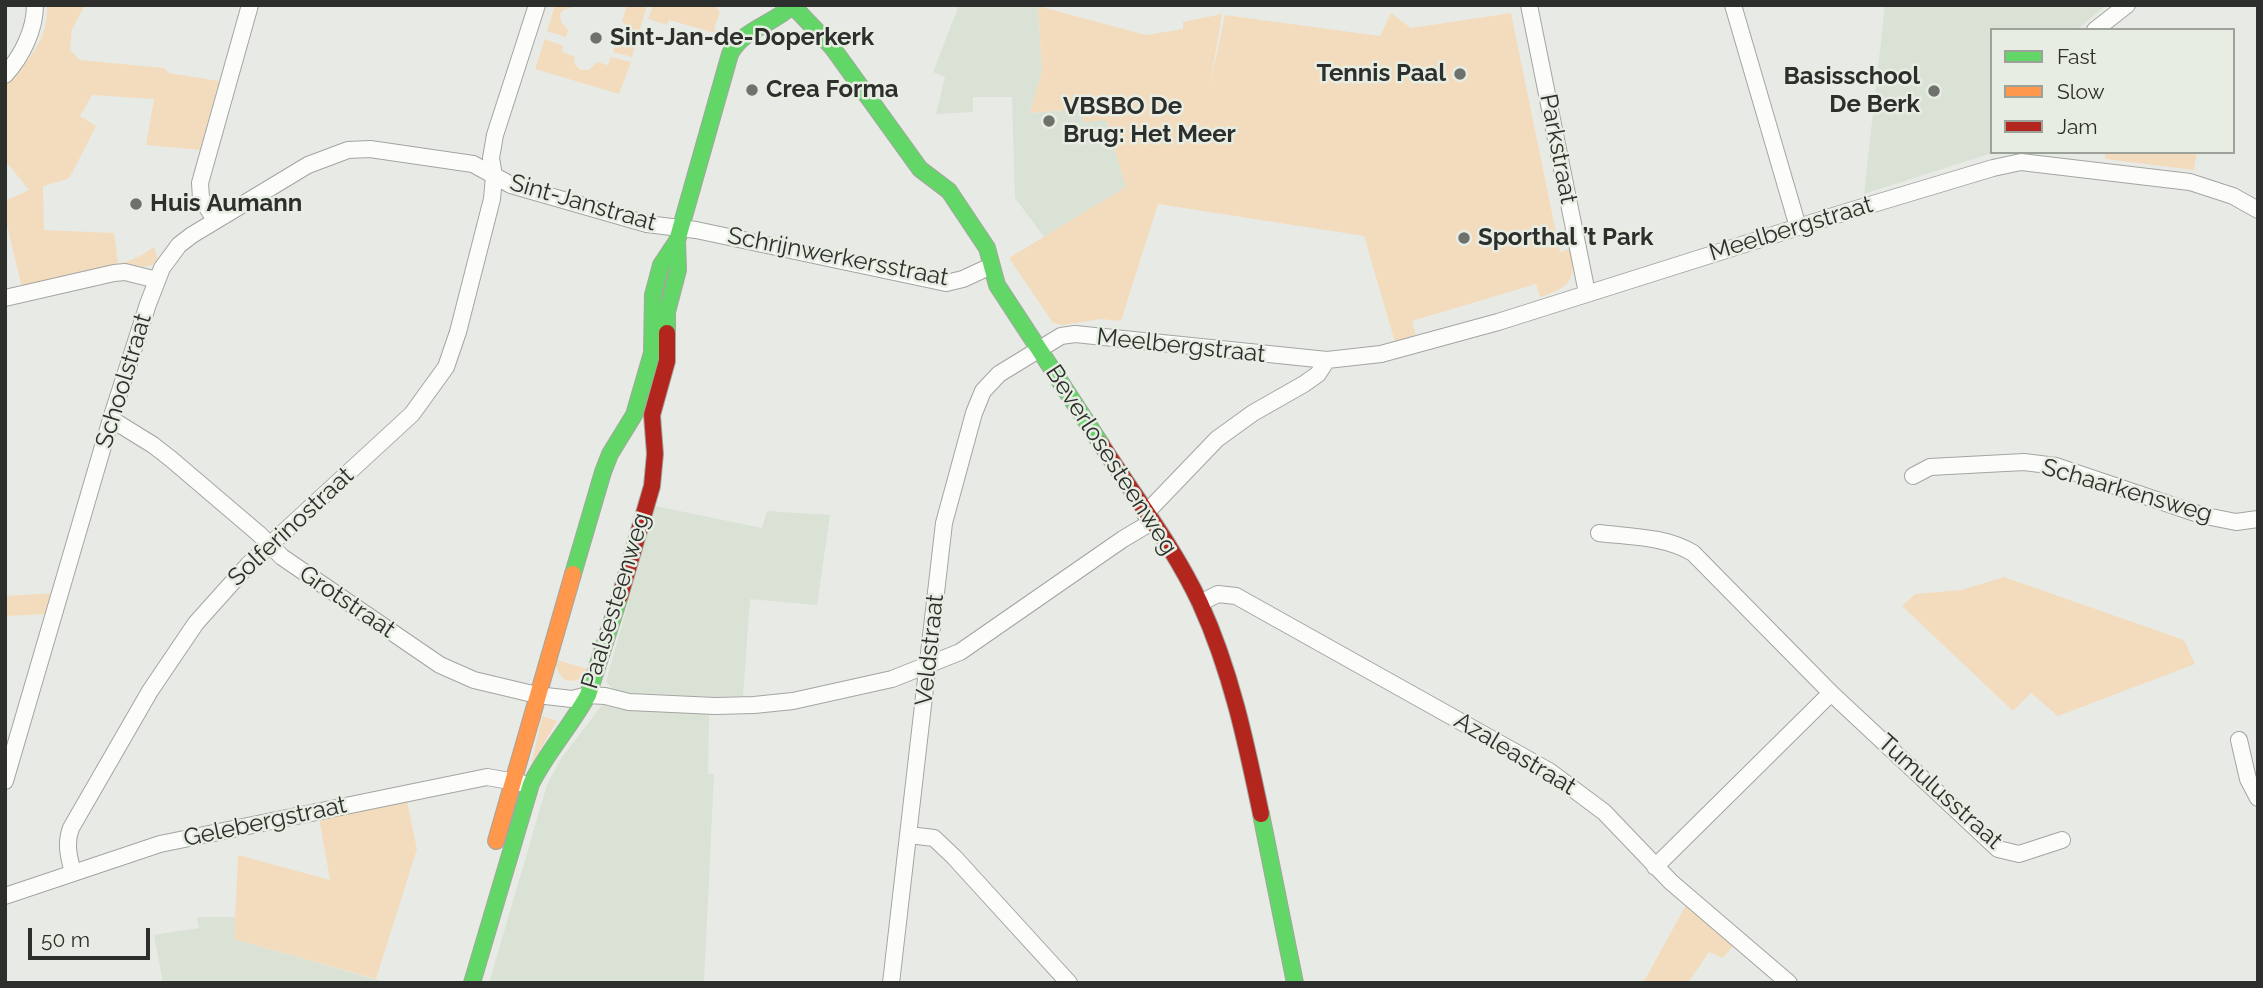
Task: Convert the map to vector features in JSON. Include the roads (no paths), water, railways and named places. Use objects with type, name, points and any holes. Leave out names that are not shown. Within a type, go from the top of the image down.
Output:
[{"type":"main road","name":"Paalsesteenweg","points":[[472,983],[531,785],[541,764],[588,695],[652,486],[655,454],[652,415],[667,361],[667,312],[678,270],[679,234],[730,54],[737,41],[793,5]]},
{"type":"main road","name":"Beverlosesteenweg","points":[[793,5],[832,47],[920,169],[949,191],[987,248],[997,285],[1147,519],[1177,561],[1200,603],[1233,690],[1247,746],[1294,983]]},
{"type":"main road","name":"Paalsesteenweg","points":[[490,862],[603,472],[610,454],[634,415],[652,353],[653,295],[661,265],[679,234]]},
{"type":"street","points":[[5,75],[26,45],[35,20],[35,5]]},
{"type":"street","points":[[215,220],[201,198],[200,183],[250,5]]},
{"type":"street","name":"Solferinostraat","points":[[73,873],[67,838],[71,828],[150,691],[195,623],[248,565],[412,414],[446,367],[456,341],[492,200],[494,176],[491,158],[495,135],[537,5]]},
{"type":"street","name":"Parkstraat","points":[[1529,5],[1587,293]]},
{"type":"street","points":[[1733,5],[1798,226]]},
{"type":"street","points":[[2098,28],[2127,5]]},
{"type":"street","name":"Sint-Janstraat","points":[[215,220],[308,164],[348,150],[370,149],[473,164],[511,185],[679,234]]},
{"type":"street","name":"Meelbergstraat","points":[[1039,349],[1060,336],[1075,334],[1327,360],[1381,354],[1423,344],[1798,226],[1993,168],[2021,157],[2190,182],[2255,204]]},
{"type":"street","name":"Schoolstraat","points":[[5,781],[111,419],[157,280],[162,268],[179,245],[215,220]]},
{"type":"street","name":"Schrijnwerkersstraat","points":[[679,234],[946,283],[963,279],[991,266]]},
{"type":"street","points":[[5,298],[114,273],[125,272],[157,280]]},
{"type":"street","name":"Veldstraat","points":[[891,983],[944,523],[974,413],[984,391],[999,374],[1039,349]]},
{"type":"street","name":"Meelbergstraat","points":[[928,666],[960,652],[1123,539],[1147,519],[1217,439],[1253,413],[1318,374],[1327,360]]},
{"type":"street","name":"Grotstraat","points":[[111,419],[162,452],[282,557],[440,665],[474,680],[537,695],[572,699],[588,695],[629,702],[754,705],[846,691],[928,666]]},
{"type":"street","name":"Schaarkensweg","points":[[1913,476],[1930,467],[2024,462],[2056,466],[2201,515],[2236,522],[2258,519]]},
{"type":"street","name":"Tumulusstraat","points":[[1599,533],[1673,542],[1693,553],[1831,693],[1998,849],[2018,854],[2062,840]]},
{"type":"street","name":"Azaleastraat","points":[[1200,603],[1218,594],[1236,596],[1549,771],[1604,812],[1655,867],[1789,983]]},
{"type":"street","points":[[1655,867],[1831,693]]},
{"type":"street","points":[[2239,740],[2248,779],[2258,798]]},
{"type":"street","name":"Gelebergstraat","points":[[5,896],[174,841],[487,777],[531,785]]},
{"type":"street","points":[[909,835],[934,838],[1069,983]]},
{"type":"place","name":"Sint-Jan-de-Doperkerk","points":[[596,38]]},
{"type":"place","name":"Tennis Paal","points":[[1460,74]]},
{"type":"place","name":"Crea Forma","points":[[752,90]]},
{"type":"place","name":"Basisschool De Berk","points":[[1934,91]]},
{"type":"place","name":"VBSBO De Brug: Het Meer","points":[[1049,121]]},
{"type":"place","name":"Huis Aumann","points":[[136,204]]},
{"type":"place","name":"Sporthal ’t Park","points":[[1464,238]]}]
